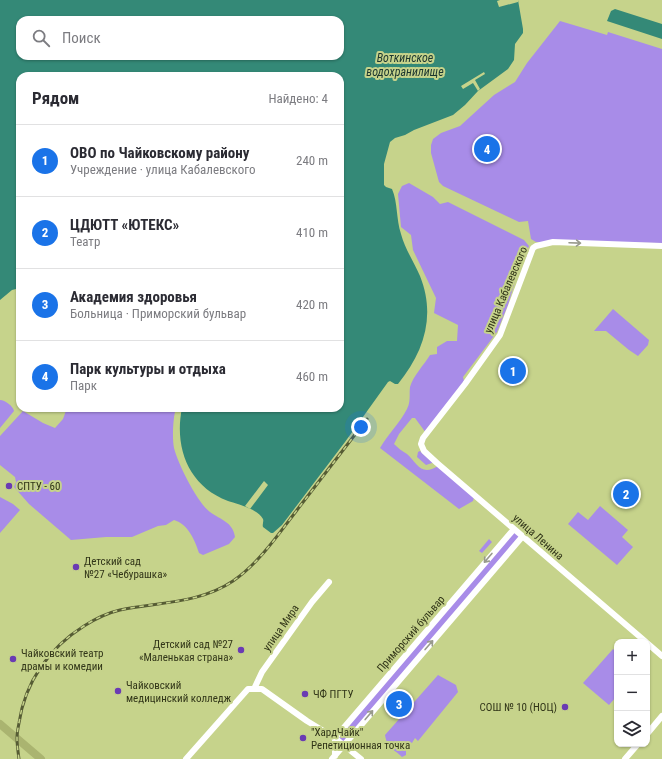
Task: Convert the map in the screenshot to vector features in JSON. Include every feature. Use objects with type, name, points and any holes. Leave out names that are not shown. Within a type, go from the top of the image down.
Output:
[{"type":"main road","points":[[0,724],[41,759]]},
{"type":"street","name":"улица Кабалевского","points":[[421,444],[423,438],[465,384],[500,335],[533,248],[553,242],[662,246]]},
{"type":"street","name":"улица Ленина","points":[[421,444],[424,451],[437,463],[641,639]]},
{"type":"street","name":"Приморский бульвар","points":[[333,757],[335,738],[514,529]]},
{"type":"street","name":"Приморский бульвар","points":[[333,757],[522,537]]},
{"type":"street","name":"улица Мира","points":[[186,759],[248,689],[254,689],[262,672],[312,602],[329,582]]},
{"type":"street","name":"улица Ленина","points":[[650,646],[662,656]]},
{"type":"street","points":[[254,689],[262,689],[307,721],[335,738],[361,759]]},
{"type":"street","points":[[650,730],[662,716]]},
{"type":"street","points":[[626,759],[636,747]]},
{"type":"shaded area","points":[[560,21],[607,35],[608,32],[662,49],[662,243],[536,242],[531,239],[528,221],[519,222],[443,186],[439,182],[431,153],[433,139],[441,133],[460,126],[494,95],[515,82],[527,63]]},
{"type":"shaded area","points":[[409,183],[433,197],[440,204],[448,202],[524,240],[529,246],[497,332],[463,377],[464,381],[426,433],[415,418],[412,418],[399,434],[394,444],[407,454],[420,468],[427,470],[438,466],[474,497],[473,501],[459,509],[380,448],[407,409],[411,383],[430,355],[437,354],[437,347],[447,341],[457,341],[458,325],[434,313],[436,298],[413,250],[411,235],[401,227],[398,194],[402,186]]},
{"type":"shaded area","points":[[613,309],[649,340],[648,345],[638,356],[606,331],[594,331]]},
{"type":"shaded area","points":[[0,400],[12,407],[14,411],[0,428]]},
{"type":"shaded area","points":[[22,412],[55,428],[63,419],[66,412],[175,412],[173,444],[184,473],[199,500],[210,512],[226,522],[232,528],[235,537],[229,544],[203,555],[199,553],[193,538],[187,529],[179,522],[174,520],[166,525],[158,526],[132,537],[106,537],[71,540],[29,504],[14,487],[16,482],[15,477],[0,465],[0,436]]},
{"type":"shaded area","points":[[420,451],[432,463],[426,465],[417,457],[418,452]]},
{"type":"shaded area","points":[[0,497],[13,504],[20,510],[0,533]]},
{"type":"shaded area","points":[[600,506],[628,530],[622,537],[633,547],[617,565],[568,524],[578,512],[588,520]]},
{"type":"shaded area","points":[[514,529],[522,537],[344,745],[335,738]]},
{"type":"shaded area","points":[[489,539],[492,542],[482,553],[479,551]]},
{"type":"shaded area","points":[[613,649],[614,699],[609,705],[583,683]]},
{"type":"shaded area","points":[[438,675],[456,685],[458,692],[418,741],[415,738],[412,743],[410,742],[406,745],[404,748],[406,755],[402,757],[389,746],[385,735]]},
{"type":"water","name":"Воткинское водохранилище","points":[[0,0],[518,0],[523,33],[515,44],[514,60],[508,69],[478,91],[453,115],[395,138],[390,142],[384,164],[384,185],[392,189],[399,228],[425,291],[427,319],[425,333],[415,359],[398,384],[390,381],[388,382],[282,525],[273,533],[263,527],[263,519],[257,512],[214,494],[203,486],[194,475],[187,464],[182,451],[180,437],[181,412],[344,412],[344,72],[16,72],[16,289],[12,290],[0,300]]},
{"type":"water","points":[[615,9],[662,24],[662,39],[607,21],[611,11]]},
{"type":"pier","points":[[518,0],[518,2],[499,7],[497,1]]},
{"type":"pier","points":[[484,72],[485,74],[475,80],[480,89],[478,91],[473,83],[463,89],[461,86]]},
{"type":"pier","points":[[264,481],[268,485],[250,509],[245,506]]},
{"type":"railway","points":[[19,759],[17,732],[22,708],[27,694],[41,667],[60,645],[84,626],[110,613],[134,607],[192,598],[220,589],[233,581],[251,566],[268,548],[367,419]]},
{"type":"place","name":"Парк культуры и отдыха","points":[[487,149]]},
{"type":"place","name":"ОВО по Чайковскому району","points":[[513,371]]},
{"type":"place","name":"СПТУ - 60","points":[[9,486]]},
{"type":"place","name":"ЦДЮТТ «ЮТЕКС»","points":[[626,494]]},
{"type":"place","name":"Детский сад №27 «Чебурашка»","points":[[76,567]]},
{"type":"place","name":"Детский сад №27 «Маленькая страна»","points":[[241,650]]},
{"type":"place","name":"Чайковский театр драмы и комедии","points":[[13,659]]},
{"type":"place","name":"Чайковский медицинский колледж","points":[[118,691]]},
{"type":"place","name":"ЧФ ПГТУ","points":[[305,694]]},
{"type":"place","name":"Академия здоровья","points":[[399,704]]},
{"type":"place","name":"СОШ № 10 (НОЦ)","points":[[565,707]]},
{"type":"place","name":"\"ХардЧайк\" Репетиционная точка","points":[[303,738]]}]
